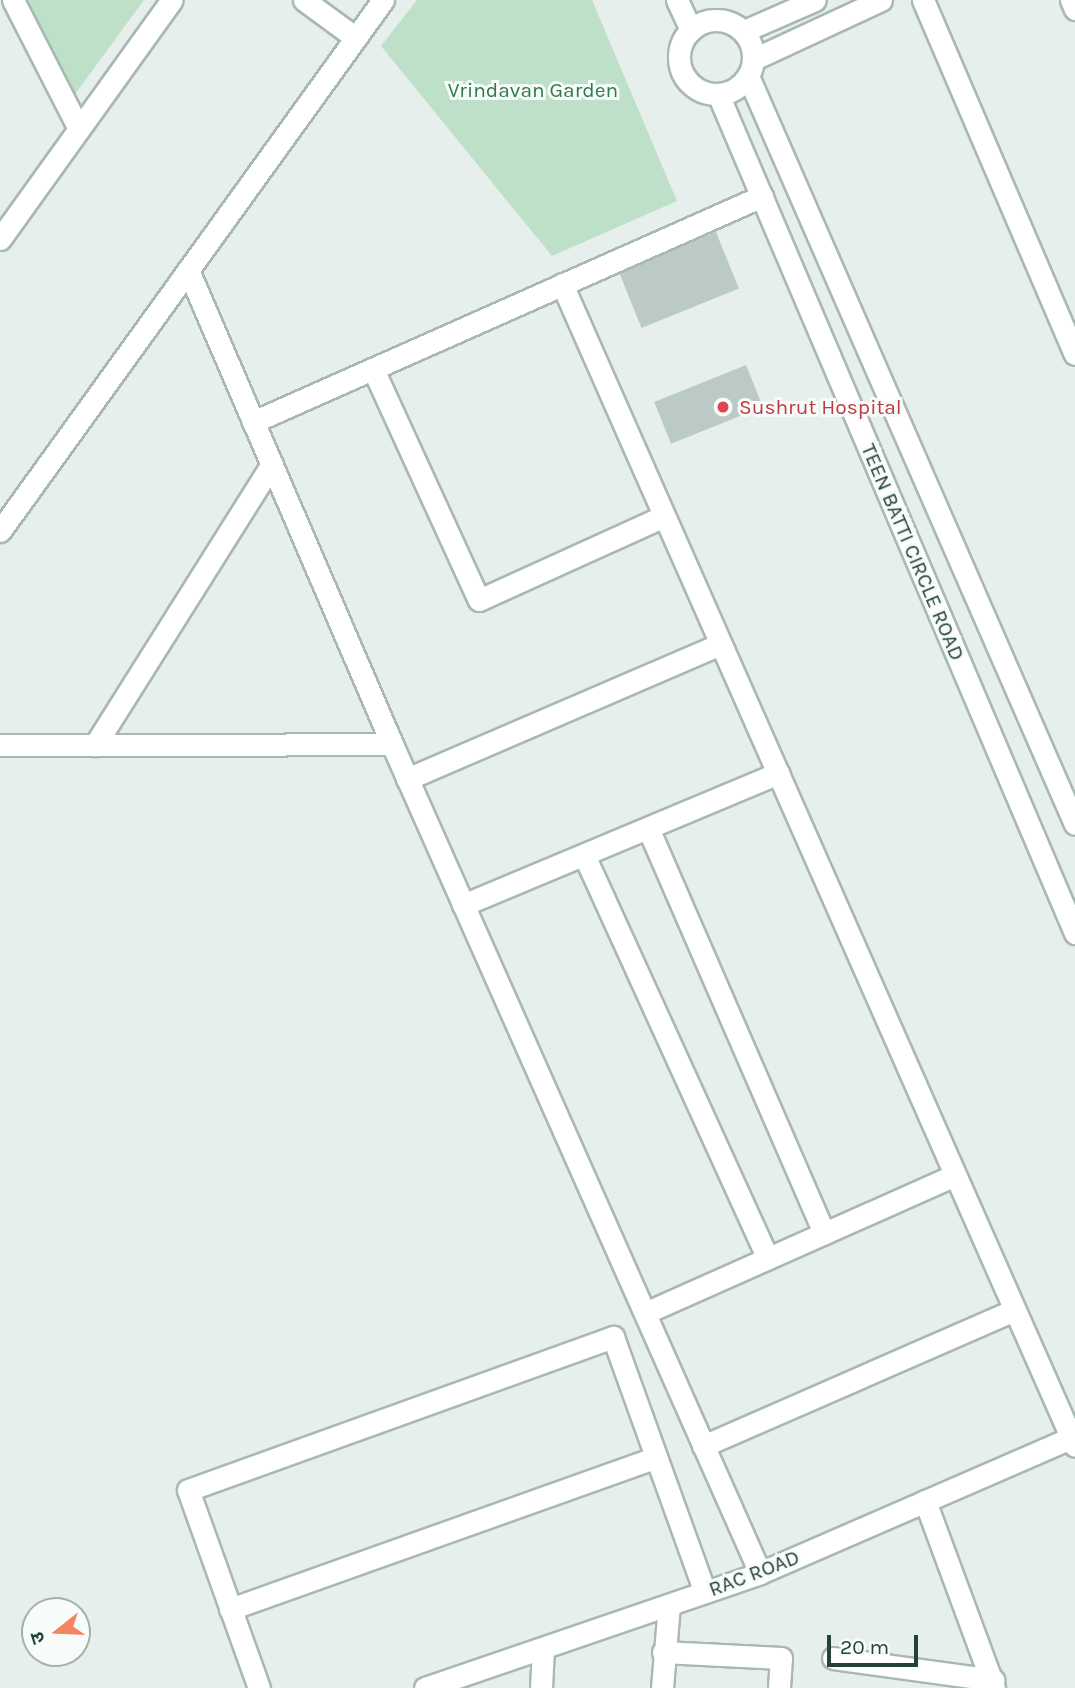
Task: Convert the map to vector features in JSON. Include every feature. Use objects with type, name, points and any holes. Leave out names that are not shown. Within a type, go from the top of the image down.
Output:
[{"type":"street","points":[[13,0],[79,129]]},
{"type":"street","points":[[0,239],[172,0]]},
{"type":"street","points":[[304,0],[356,38]]},
{"type":"street","points":[[0,531],[383,0]]},
{"type":"street","points":[[677,0],[691,30]]},
{"type":"street","points":[[715,0],[724,20]]},
{"type":"street","points":[[744,31],[815,0]]},
{"type":"street","points":[[744,31],[724,20],[700,22],[681,44],[681,71],[701,92],[718,94],[738,88],[751,68],[881,0]]},
{"type":"street","points":[[923,0],[1075,354]]},
{"type":"street","points":[[1071,0],[1075,9]]},
{"type":"street","points":[[744,31],[751,68],[1075,824]]},
{"type":"street","name":"TEEN BATTI CIRCLE ROAD","points":[[718,94],[1075,933]]},
{"type":"street","points":[[253,422],[762,196]]},
{"type":"street","points":[[188,270],[407,779],[760,1573]]},
{"type":"street","points":[[562,284],[1074,1440]]},
{"type":"street","points":[[373,369],[480,600],[664,516]]},
{"type":"street","points":[[95,745],[272,464]]},
{"type":"street","points":[[407,779],[720,643]]},
{"type":"street","points":[[0,745],[392,744]]},
{"type":"street","points":[[463,905],[778,773]]},
{"type":"street","points":[[648,828],[824,1233]]},
{"type":"street","points":[[584,855],[768,1258]]},
{"type":"street","points":[[645,1313],[955,1175]]},
{"type":"street","points":[[703,1446],[1015,1310]]},
{"type":"street","points":[[258,1688],[188,1490],[613,1337],[705,1592]]},
{"type":"street","name":"RAC ROAD","points":[[425,1688],[760,1573],[1074,1440]]},
{"type":"street","points":[[230,1609],[656,1457]]},
{"type":"street","points":[[833,1658],[993,1684],[925,1501]]},
{"type":"street","points":[[662,1688],[669,1605]]},
{"type":"street","points":[[541,1688],[542,1648]]},
{"type":"street","points":[[663,1652],[780,1658],[779,1688]]},
{"type":"green space","points":[[24,0],[144,0],[73,97]]},
{"type":"green space","name":"Vrindavan Garden","points":[[417,0],[592,0],[677,201],[552,256],[381,46]]},
{"type":"building","points":[[716,232],[739,289],[641,328],[619,271]]},
{"type":"building","points":[[746,365],[763,407],[671,444],[654,402]]},
{"type":"place","name":"Sushrut Hospital","points":[[723,407]]}]
